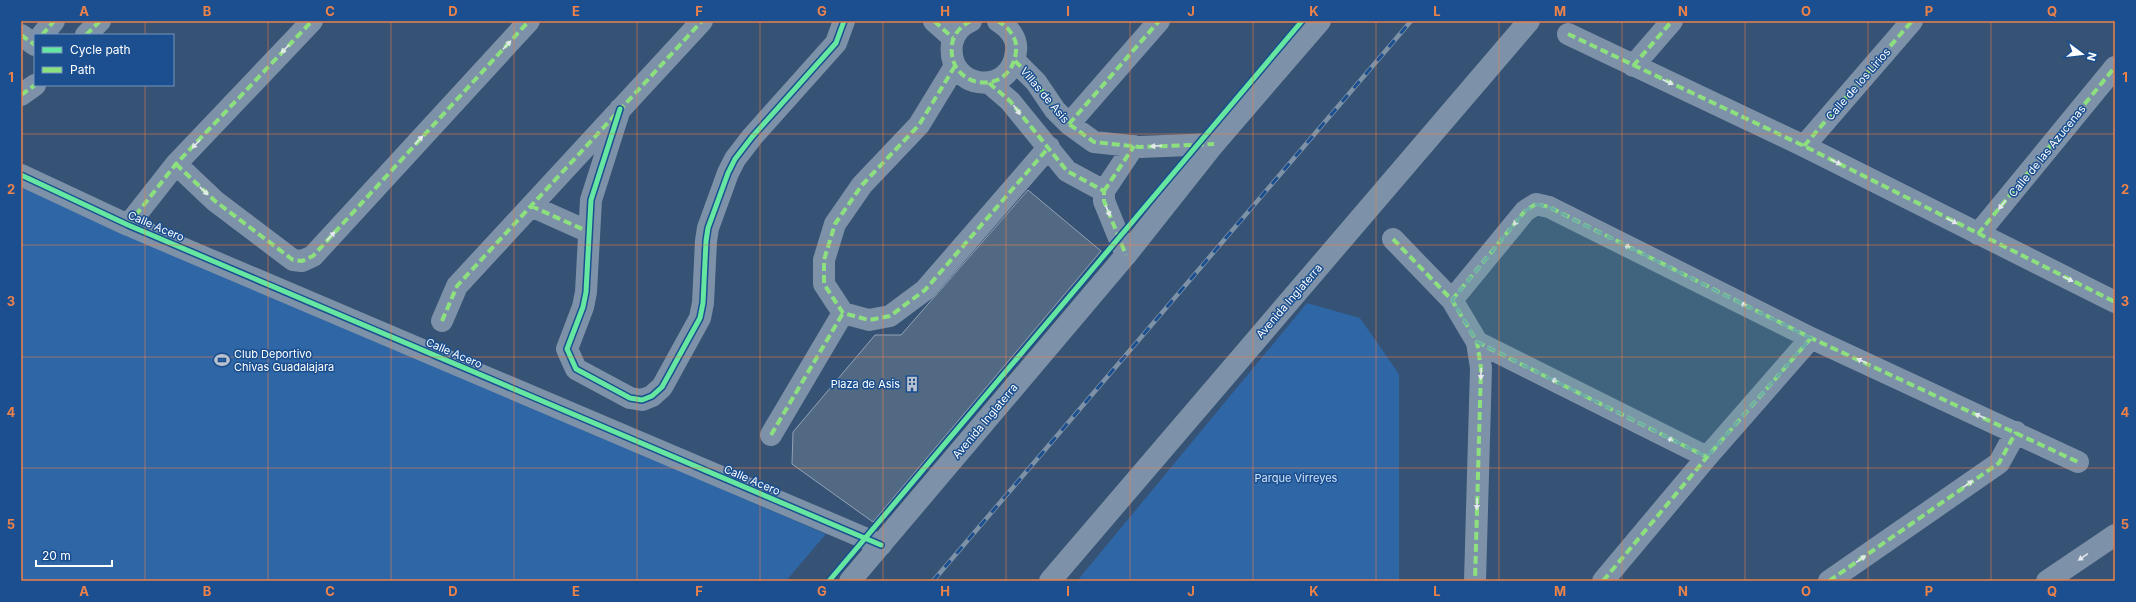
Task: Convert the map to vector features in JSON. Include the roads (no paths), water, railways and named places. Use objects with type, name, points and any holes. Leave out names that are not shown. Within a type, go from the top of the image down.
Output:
[{"type":"street","points":[[40,34],[54,21]]},
{"type":"street","points":[[87,34],[100,21]]},
{"type":"street","points":[[128,225],[176,164],[312,21]]},
{"type":"street","points":[[176,164],[215,201],[261,237],[293,260],[302,261],[313,256],[529,21]]},
{"type":"street","points":[[442,321],[457,286],[702,21]]},
{"type":"street","points":[[620,108],[592,200],[586,292],[583,307],[567,349],[576,369],[630,398],[642,400],[652,396],[662,387],[700,318],[703,303],[708,228],[735,159],[752,137],[836,43],[844,21]]},
{"type":"street","points":[[934,21],[953,38]]},
{"type":"street","points":[[971,21],[963,24],[953,38],[951,52],[955,66],[964,76],[976,82],[989,83],[1000,79],[1009,71],[1015,61],[1017,48],[1013,36],[1004,22]]},
{"type":"street","points":[[1069,124],[1159,21]]},
{"type":"street","name":"Avenida Inglaterra","points":[[850,581],[1126,255],[1214,144],[1320,21]]},
{"type":"street","name":"Avenida Inglaterra","points":[[1050,581],[1529,21]]},
{"type":"street","points":[[1633,66],[1672,21]]},
{"type":"street","name":"Calle de los Lirios","points":[[1804,146],[1912,21]]},
{"type":"street","points":[[1568,34],[1804,146],[2115,302]]},
{"type":"street","name":"Villas de Asis","points":[[1015,61],[1036,82],[1055,110],[1069,124],[1094,142],[1134,146],[1214,144]]},
{"type":"street","points":[[955,66],[919,125],[862,185],[835,224],[824,260],[824,284],[843,313],[869,320],[890,316],[925,290],[1049,147]]},
{"type":"street","name":"Calle de las Azucenas","points":[[1978,234],[2115,67]]},
{"type":"street","points":[[989,83],[1010,101],[1026,123],[1049,147],[1067,171],[1104,191]]},
{"type":"street","points":[[21,95],[34,86]]},
{"type":"street","points":[[1126,255],[1104,201],[1104,191],[1134,146]]},
{"type":"street","name":"Calle Acero","points":[[21,176],[128,225],[881,545]]},
{"type":"street","points":[[1452,300],[1525,211],[1536,204],[1549,207],[1812,338],[2078,462]]},
{"type":"street","points":[[531,206],[590,232]]},
{"type":"street","points":[[1393,239],[1452,300],[1478,342],[1481,368],[1475,581]]},
{"type":"street","points":[[771,435],[843,313]]},
{"type":"street","points":[[1603,581],[1707,458],[1812,338]]},
{"type":"street","points":[[1478,342],[1707,458]]},
{"type":"street","points":[[1830,581],[1999,463],[2016,432]]},
{"type":"street","points":[[2047,581],[2115,535]]},
{"type":"railway","points":[[933,581],[1411,21]]},
{"type":"place","name":"Club Deportivo Chivas Guadalajara","points":[[222,360]]},
{"type":"place","name":"Plaza de Asis","points":[[912,384]]},
{"type":"park label","name":"Parque Virreyes","points":[[1296,478]]}]
